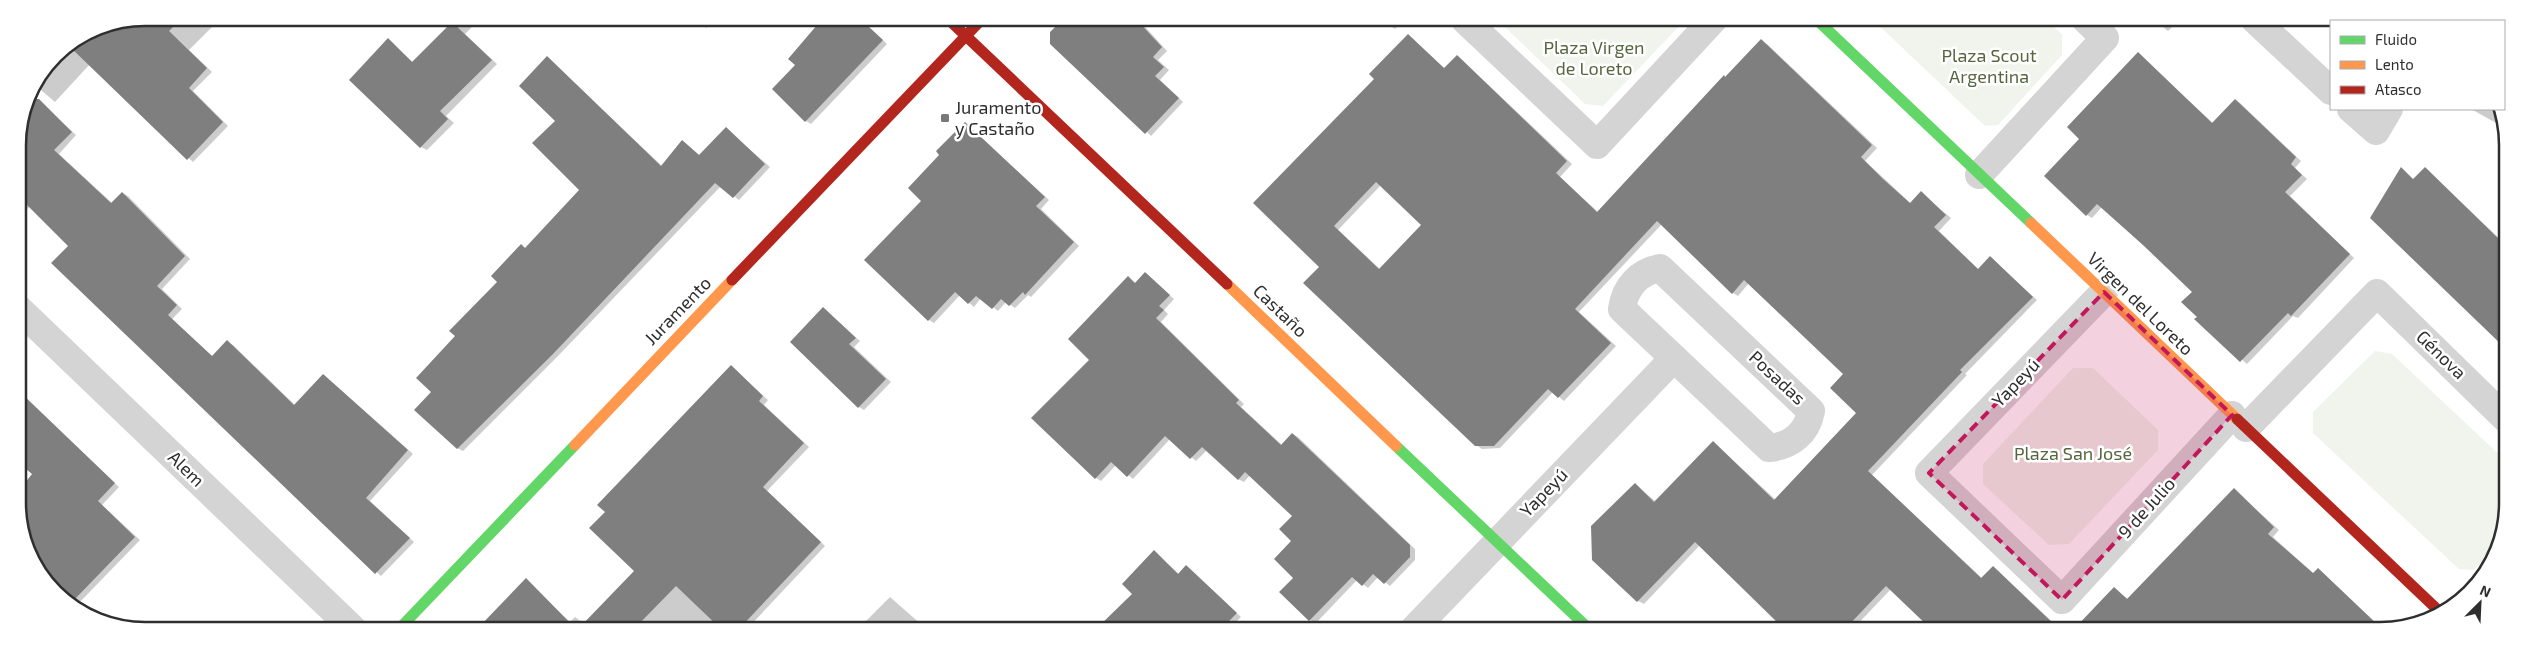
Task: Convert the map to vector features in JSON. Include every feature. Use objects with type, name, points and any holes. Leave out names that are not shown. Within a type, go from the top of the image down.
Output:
[{"type":"street","name":"Castaño","points":[[955,26],[1580,621]]},
{"type":"street","name":"Juramento","points":[[406,622],[975,26]]},
{"type":"street","points":[[1471,26],[1597,145],[1708,26]]},
{"type":"street","name":"Virgen del Loreto","points":[[1824,26],[2435,607]]},
{"type":"street","points":[[1979,175],[2105,38],[2092,26]]},
{"type":"street","points":[[2261,26],[2330,90]]},
{"type":"street","points":[[2354,110],[2383,120]]},
{"type":"street","name":"Posadas","points":[[1660,268],[1811,411],[1806,426],[1793,441],[1780,447],[1769,448],[1674,358],[1622,309],[1625,297],[1632,284],[1643,274],[1660,268]]},
{"type":"street","name":"Yapeyú","points":[[2062,600],[1929,473],[2104,292]]},
{"type":"street","name":"9 de Julio","points":[[2062,600],[2239,421],[2378,293]]},
{"type":"street","name":"Génova","points":[[2378,293],[2499,412]]},
{"type":"street","name":"Alem","points":[[27,317],[346,622]]},
{"type":"street","name":"Yapeyú","points":[[1421,621],[1674,358]]},
{"type":"highlighted area","points":[[2104,292],[2232,415],[2062,600],[1929,473]]},
{"type":"green space","name":"Plaza Virgen de Loreto","points":[[1679,26],[1603,106],[1585,104],[1505,27]]},
{"type":"green space","name":"Plaza Scout Argentina","points":[[1879,26],[2053,26],[2062,34],[2062,55],[1998,125],[1985,126]]},
{"type":"green space","points":[[2375,351],[2392,354],[2499,454],[2498,518],[2492,541],[2483,562],[2473,570],[2459,569],[2313,433],[2313,412]]},
{"type":"green space","name":"Plaza San José","points":[[2073,368],[2093,368],[2158,430],[2158,450],[2069,544],[2049,545],[1983,484],[1983,464]]},
{"type":"building","points":[[174,26],[169,31],[207,68],[189,88],[223,122],[187,160],[74,50],[100,35],[130,27]]},
{"type":"building","points":[[448,26],[456,26],[492,60],[440,111],[448,119],[420,148],[349,80],[388,38],[412,62]]},
{"type":"building","points":[[816,26],[868,26],[883,40],[805,122],[772,89],[795,65],[788,59]]},
{"type":"building","points":[[1056,26],[1142,26],[1162,47],[1153,57],[1164,67],[1155,76],[1179,98],[1145,134],[1050,44],[1050,32]]},
{"type":"building","points":[[1408,34],[1444,68],[1457,55],[1567,161],[1556,173],[1597,212],[1724,75],[1725,77],[1761,39],[1872,145],[1861,157],[1883,179],[1910,203],[1921,191],[1946,215],[1934,227],[1978,269],[1990,256],[2033,297],[1960,370],[1962,372],[1868,471],[1981,578],[1993,566],[2051,621],[1923,621],[1886,586],[1852,621],[1776,621],[1695,542],[1637,602],[1592,560],[1591,526],[1635,483],[1654,502],[1713,441],[1774,500],[1856,413],[1830,388],[1843,374],[1744,280],[1732,294],[1657,221],[1575,309],[1611,343],[1558,398],[1548,389],[1494,446],[1475,446],[1303,283],[1319,267],[1253,203],[1374,79],[1369,74]],"holes":[[[1376,182],[1421,225],[1379,269],[1334,226]]]},
{"type":"building","points":[[2138,52],[2212,123],[2235,99],[2296,157],[2291,164],[2302,175],[2285,192],[2350,254],[2291,316],[2288,313],[2240,362],[2194,319],[2197,317],[2181,302],[2192,292],[2143,245],[2097,204],[2086,216],[2044,176],[2079,139],[2067,127]]},
{"type":"building","points":[[547,56],[661,166],[682,140],[699,155],[726,127],[765,164],[733,198],[715,183],[553,354],[457,449],[414,410],[431,392],[416,378],[455,336],[449,331],[497,282],[491,276],[521,244],[525,248],[579,190],[532,143],[555,121],[519,86]]},
{"type":"building","points":[[36,99],[39,99],[72,132],[54,150],[111,203],[122,192],[185,256],[157,286],[177,305],[168,315],[212,356],[227,340],[294,405],[323,374],[408,450],[366,498],[410,538],[375,574],[51,263],[68,246],[27,205],[27,130]]},
{"type":"building","points":[[965,122],[1045,197],[1036,206],[1074,242],[1025,295],[1023,292],[1009,306],[1001,299],[992,309],[976,296],[968,304],[955,292],[928,321],[864,260],[921,201],[908,188],[939,155],[936,151]]},
{"type":"building","points":[[2401,167],[2413,179],[2425,167],[2499,239],[2499,342],[2370,218]]},
{"type":"building","points":[[1145,272],[1170,295],[1159,306],[1164,310],[1156,318],[1239,400],[1236,403],[1281,445],[1292,433],[1410,545],[1410,557],[1384,584],[1373,574],[1362,586],[1352,577],[1309,621],[1279,592],[1293,578],[1274,559],[1291,541],[1279,529],[1292,516],[1245,472],[1238,480],[1202,447],[1190,459],[1165,436],[1127,477],[1111,462],[1095,479],[1031,418],[1089,360],[1068,339],[1128,276],[1135,283]]},
{"type":"building","points":[[823,307],[856,338],[849,344],[886,379],[858,408],[790,342]]},
{"type":"building","points":[[731,365],[763,396],[759,401],[804,443],[763,487],[821,542],[746,622],[713,622],[676,586],[641,622],[585,622],[634,571],[589,528],[605,512],[597,505]]},
{"type":"building","points":[[26,398],[115,483],[98,501],[135,537],[75,599],[61,587],[51,575],[35,548],[27,518],[26,503],[26,481],[32,474],[26,469]]},
{"type":"building","points":[[2234,488],[2274,527],[2268,534],[2313,573],[2318,568],[2374,621],[2081,621],[2114,587],[2127,599]]},
{"type":"building","points":[[1154,550],[1178,574],[1186,565],[1237,613],[1228,622],[1104,622],[1132,594],[1122,584]]},
{"type":"building","points":[[526,578],[569,622],[484,622]]},
{"type":"traffic: fast","points":[[1823,26],[2031,223]]},
{"type":"traffic: fast","points":[[406,622],[575,445]]},
{"type":"traffic: fast","points":[[1396,446],[1581,621]]},
{"type":"traffic: slow","points":[[2031,223],[2237,419]]},
{"type":"traffic: slow","points":[[575,445],[732,280]]},
{"type":"traffic: slow","points":[[1227,284],[1396,446]]},
{"type":"traffic: jam","points":[[955,26],[1227,284]]},
{"type":"traffic: jam","points":[[732,280],[975,26]]},
{"type":"traffic: jam","points":[[2237,419],[2435,607]]},
{"type":"place","name":"Juramento y Castaño","points":[[945,118]]}]
